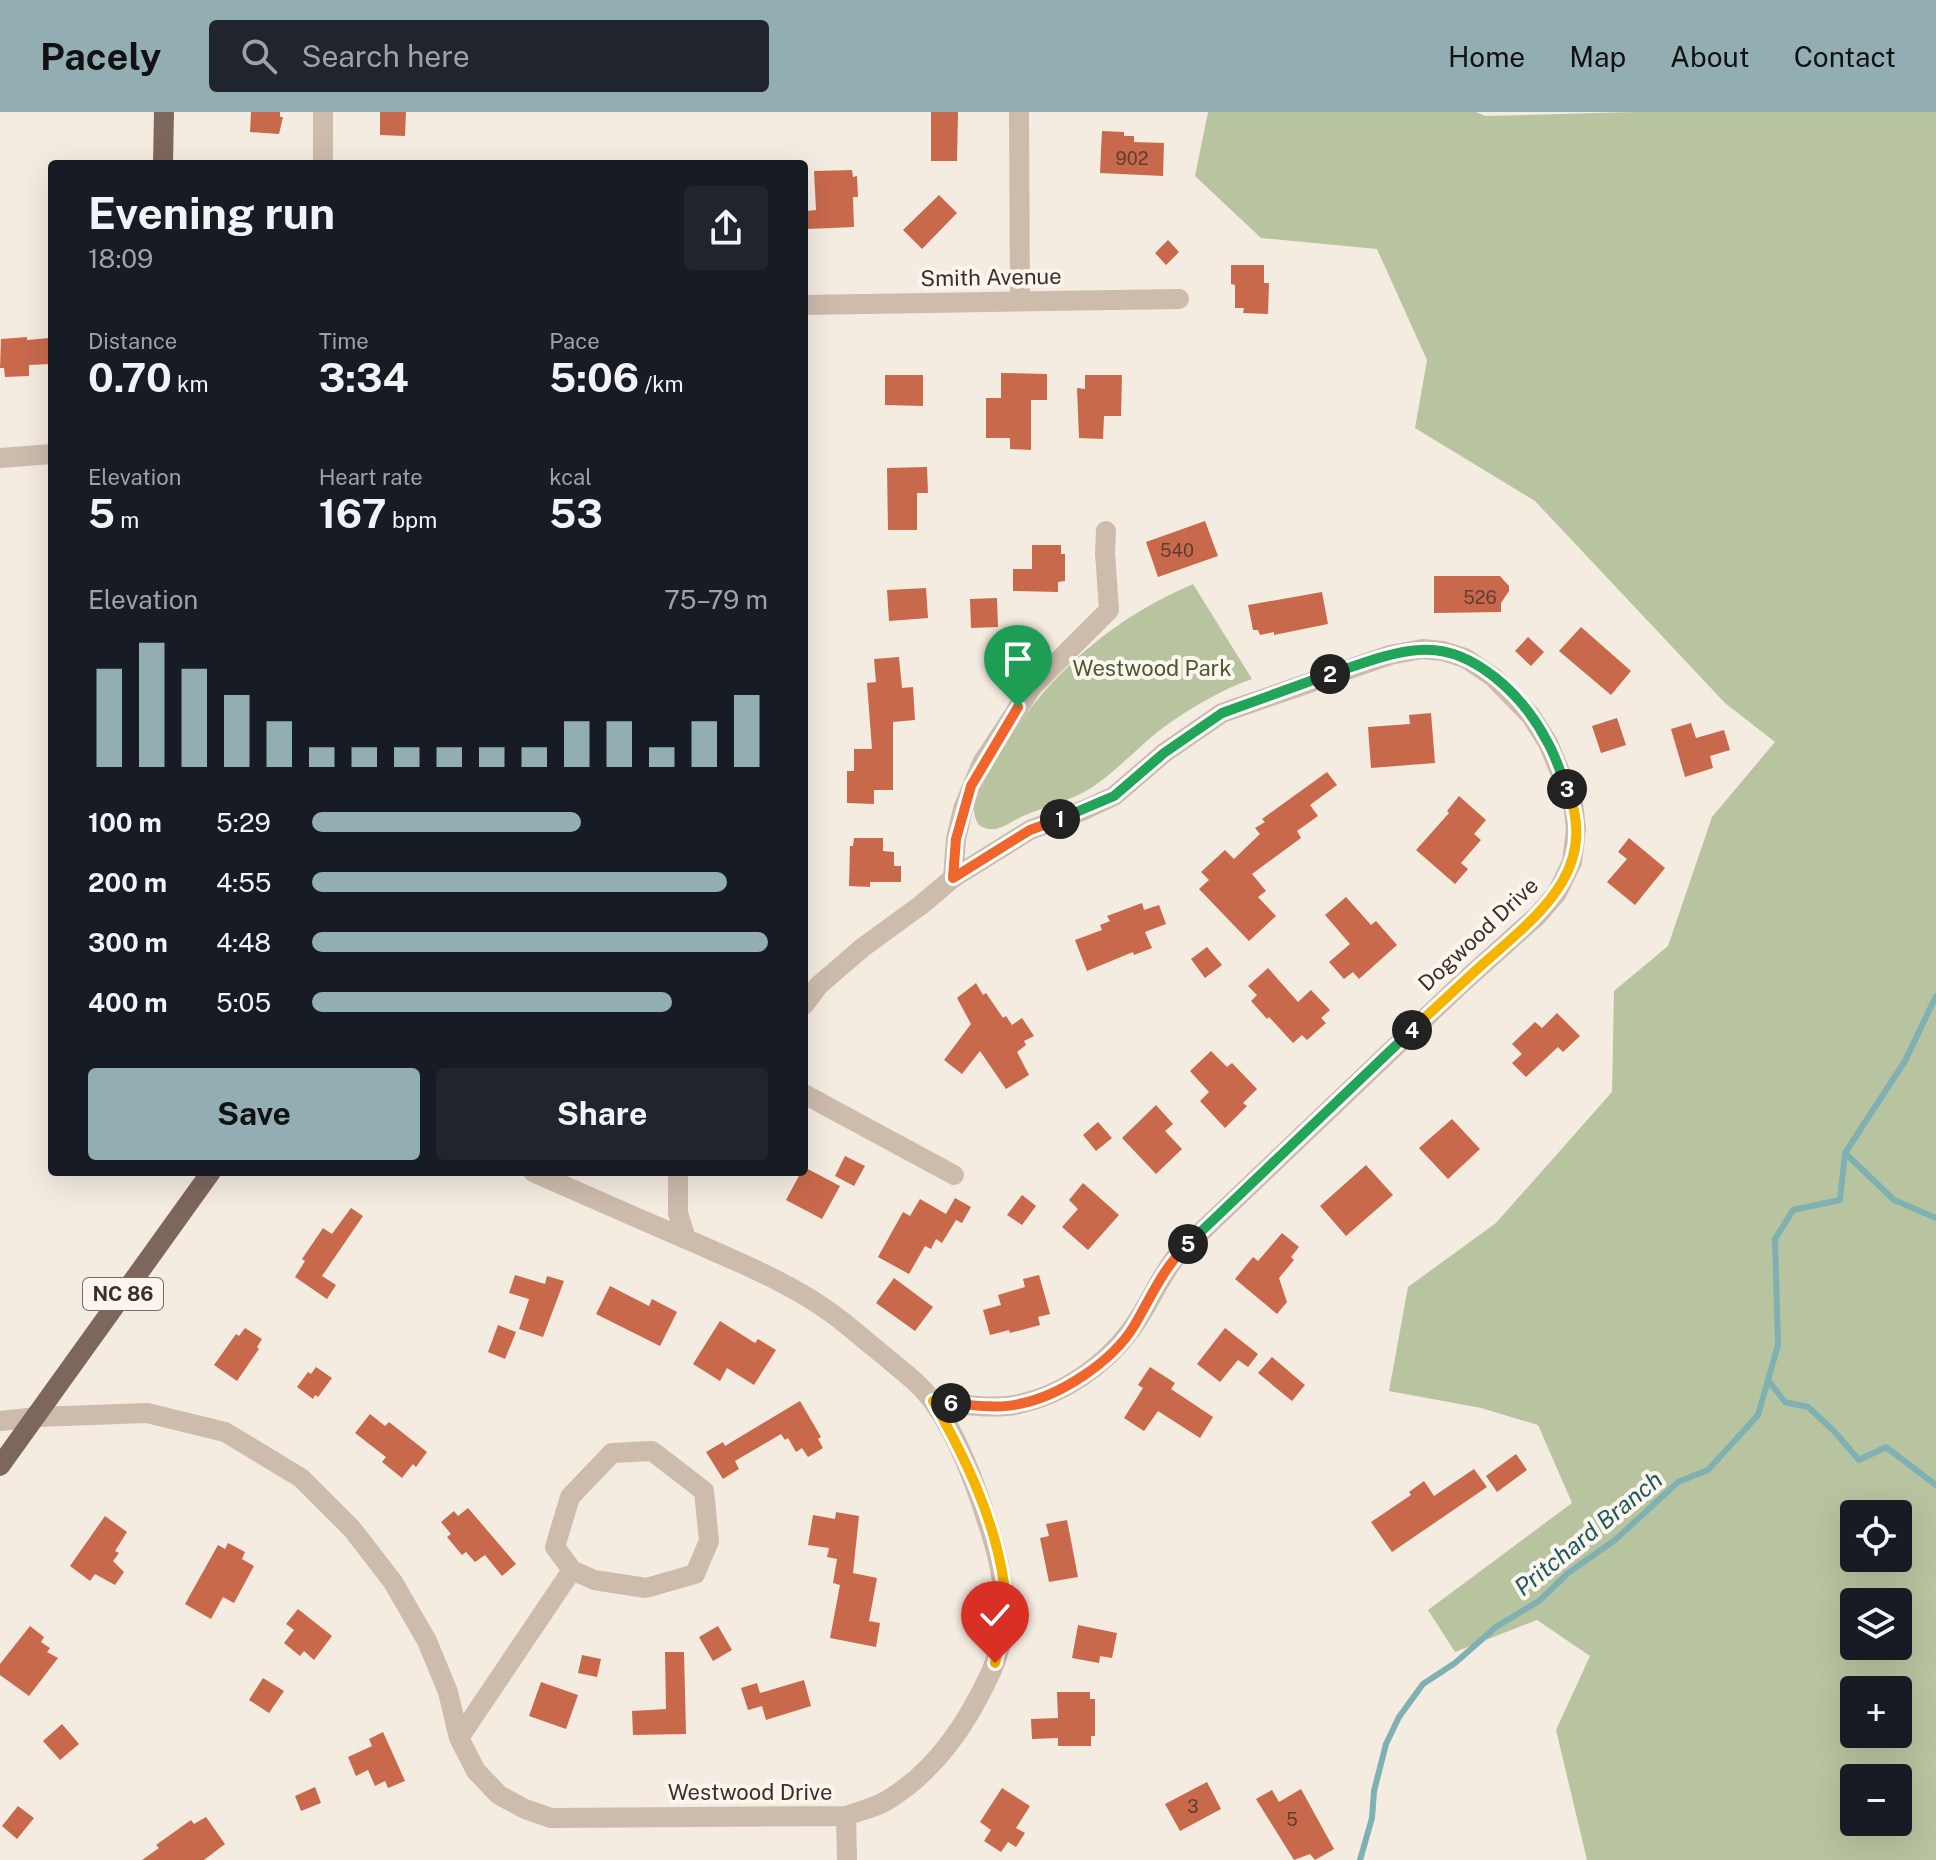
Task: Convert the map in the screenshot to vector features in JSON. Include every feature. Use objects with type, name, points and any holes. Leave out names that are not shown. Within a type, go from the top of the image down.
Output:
[{"type":"main road","points":[[163,160],[164,112]]},
{"type":"main road","name":"NC 86","points":[[0,1466],[208,1176]]},
{"type":"street","points":[[323,112],[323,160]]},
{"type":"street","points":[[1019,112],[1020,300]]},
{"type":"street","name":"Smith Avenue","points":[[808,305],[1179,299]]},
{"type":"street","points":[[0,458],[48,454]]},
{"type":"street","points":[[953,878],[956,839],[963,809],[982,763],[1032,687],[1109,610],[1106,531]]},
{"type":"street","name":"Dogwood Drive","points":[[808,1000],[818,986],[862,948],[953,878],[1030,830],[1114,796],[1164,753],[1222,713],[1390,655],[1422,649],[1465,658],[1493,677],[1531,716],[1548,743],[1573,803],[1576,829],[1572,862],[1557,893],[1538,915],[1460,985],[1179,1253],[1162,1273],[1132,1329],[1113,1352],[1084,1376],[1018,1405],[933,1401]]},
{"type":"street","points":[[808,1096],[954,1175]]},
{"type":"street","name":"Westwood Drive","points":[[0,1421],[147,1413],[225,1432],[301,1478],[352,1529],[393,1582],[427,1641],[448,1692],[459,1738],[476,1771],[499,1795],[525,1809],[551,1818],[846,1816],[884,1802],[915,1780],[947,1749],[974,1710],[995,1663],[1003,1626],[1005,1586],[996,1547],[967,1467],[933,1401],[910,1376],[833,1314],[792,1289],[542,1176]]},
{"type":"street","points":[[678,1176],[678,1213],[686,1239]]},
{"type":"street","points":[[652,1451],[704,1491],[709,1541],[695,1574],[646,1588],[594,1580],[572,1570],[555,1547],[570,1497],[612,1453],[652,1451]]},
{"type":"street","points":[[459,1738],[572,1570]]},
{"type":"street","points":[[846,1816],[847,1860]]},
{"type":"green space","points":[[1208,112],[1476,112],[1485,116],[1633,112],[1936,112],[1936,1860],[1587,1860],[1556,1730],[1590,1656],[1537,1620],[1455,1652],[1428,1610],[1572,1503],[1538,1425],[1481,1408],[1389,1391],[1408,1287],[1496,1223],[1612,1092],[1614,991],[1668,946],[1712,817],[1775,742],[1725,703],[1535,501],[1415,428],[1427,360],[1377,249],[1261,238],[1195,176]]},
{"type":"green space","name":"Westwood Park","points":[[1193,584],[1252,679],[1210,698],[1171,722],[1083,793],[1001,827],[991,829],[979,825],[974,811],[984,782],[1010,738],[1052,683],[1102,637],[1130,617]]},
{"type":"building","points":[[251,112],[280,112],[280,117],[283,117],[279,134],[250,132]]},
{"type":"building","points":[[380,112],[406,112],[405,136],[380,135]]},
{"type":"building","points":[[931,112],[958,112],[957,161],[931,161]]},
{"type":"building","points":[[1102,131],[1124,132],[1124,136],[1134,136],[1134,142],[1164,143],[1163,176],[1100,173]]},
{"type":"building","points":[[852,170],[853,177],[857,176],[858,197],[853,197],[854,227],[808,229],[808,211],[816,210],[814,171]]},
{"type":"building","points":[[939,195],[957,213],[922,249],[903,230]]},
{"type":"building","points":[[1168,240],[1179,252],[1166,265],[1155,253]]},
{"type":"building","points":[[1231,265],[1264,265],[1264,283],[1269,283],[1268,314],[1243,313],[1244,308],[1235,308]]},
{"type":"building","points":[[48,338],[48,364],[29,365],[29,376],[5,377],[4,368],[0,368],[1,339]]},
{"type":"building","points":[[1001,373],[1047,374],[1047,400],[1031,400],[1031,450],[1010,449],[1010,438],[986,438],[986,398],[1001,398]]},
{"type":"building","points":[[885,375],[923,375],[923,406],[885,405]]},
{"type":"building","points":[[1085,375],[1122,375],[1121,416],[1104,416],[1103,439],[1079,438],[1077,388],[1085,389]]},
{"type":"building","points":[[927,467],[928,493],[917,493],[917,530],[888,530],[887,468]]},
{"type":"building","points":[[1205,521],[1218,556],[1158,577],[1146,542]]},
{"type":"building","points":[[1032,545],[1061,545],[1061,554],[1065,554],[1065,581],[1058,582],[1058,592],[1013,591],[1013,569],[1032,569]]},
{"type":"building","points":[[1434,576],[1500,576],[1509,586],[1509,591],[1501,603],[1501,612],[1434,613]]},
{"type":"building","points":[[926,588],[928,618],[889,621],[887,590]]},
{"type":"building","points":[[1322,592],[1328,624],[1274,635],[1274,632],[1260,635],[1258,630],[1253,630],[1248,605]]},
{"type":"building","points":[[997,598],[998,627],[971,628],[970,599]]},
{"type":"building","points":[[1581,627],[1631,671],[1611,695],[1559,651]]},
{"type":"building","points":[[1528,637],[1544,652],[1531,666],[1515,651]]},
{"type":"building","points":[[899,657],[902,688],[913,687],[915,720],[893,722],[893,790],[874,790],[874,804],[847,803],[847,771],[854,771],[854,749],[872,749],[867,683],[876,682],[874,659]]},
{"type":"building","points":[[1431,713],[1435,763],[1371,768],[1368,727],[1410,724],[1409,715]]},
{"type":"building","points":[[1617,718],[1626,745],[1601,753],[1592,726]]},
{"type":"building","points":[[1691,723],[1696,738],[1724,730],[1730,750],[1710,756],[1713,768],[1685,777],[1671,729]]},
{"type":"building","points":[[1327,772],[1337,785],[1310,805],[1318,816],[1297,831],[1301,838],[1252,874],[1266,891],[1258,897],[1276,916],[1249,941],[1199,889],[1209,880],[1201,872],[1225,850],[1234,859],[1260,834],[1255,828],[1265,822],[1262,819]]},
{"type":"building","points":[[1459,796],[1486,820],[1474,834],[1481,840],[1461,863],[1468,869],[1455,884],[1416,850],[1449,813],[1447,811]]},
{"type":"building","points":[[854,838],[883,838],[883,851],[894,852],[894,866],[901,866],[901,882],[870,882],[870,887],[849,886],[850,846],[853,846]]},
{"type":"building","points":[[1629,838],[1665,868],[1635,905],[1607,882],[1627,859],[1618,852]]},
{"type":"building","points":[[1346,897],[1371,925],[1376,921],[1397,945],[1359,979],[1353,972],[1344,979],[1329,962],[1350,944],[1325,915]]},
{"type":"building","points":[[1142,903],[1144,910],[1159,905],[1166,924],[1145,932],[1152,948],[1134,955],[1133,952],[1087,971],[1075,940],[1102,930],[1100,925],[1110,921],[1107,916]]},
{"type":"building","points":[[1207,947],[1222,965],[1205,978],[1191,959]]},
{"type":"building","points":[[1268,968],[1298,1002],[1311,990],[1330,1010],[1321,1018],[1326,1023],[1307,1040],[1302,1035],[1293,1043],[1251,1001],[1257,995],[1248,986]]},
{"type":"building","points":[[976,983],[1003,1018],[1006,1016],[1012,1025],[1022,1018],[1034,1036],[1024,1041],[1026,1045],[1017,1052],[1029,1075],[1006,1089],[980,1051],[962,1074],[944,1060],[971,1024],[957,998]]},
{"type":"building","points":[[1557,1013],[1580,1036],[1563,1052],[1558,1047],[1526,1077],[1512,1063],[1522,1054],[1512,1044],[1535,1022],[1542,1028]]},
{"type":"building","points":[[1211,1051],[1227,1067],[1232,1063],[1257,1089],[1243,1103],[1247,1106],[1225,1128],[1200,1101],[1209,1092],[1190,1071]]},
{"type":"building","points":[[1156,1105],[1173,1124],[1165,1131],[1182,1149],[1156,1174],[1122,1138]]},
{"type":"building","points":[[1452,1119],[1480,1149],[1448,1179],[1419,1148]]},
{"type":"building","points":[[1098,1122],[1112,1138],[1096,1151],[1083,1135]]},
{"type":"building","points":[[845,1156],[865,1166],[854,1186],[835,1176]]},
{"type":"building","points":[[1366,1165],[1393,1195],[1346,1236],[1320,1206]]},
{"type":"building","points":[[808,1169],[840,1186],[822,1219],[786,1200],[799,1176],[808,1176]]},
{"type":"building","points":[[1083,1183],[1119,1215],[1088,1250],[1062,1227],[1078,1209],[1069,1200]]},
{"type":"building","points":[[1022,1195],[1036,1206],[1022,1225],[1007,1215]]},
{"type":"building","points":[[955,1198],[971,1207],[962,1223],[956,1220],[942,1243],[936,1239],[931,1249],[925,1246],[909,1274],[878,1257],[903,1212],[910,1216],[920,1199],[946,1214]]},
{"type":"building","points":[[351,1208],[363,1216],[322,1276],[336,1285],[327,1299],[295,1277],[305,1261],[302,1259],[323,1228],[332,1234]]},
{"type":"building","points":[[1282,1233],[1299,1247],[1291,1257],[1294,1260],[1279,1278],[1287,1302],[1277,1314],[1235,1279],[1253,1257],[1258,1261]]},
{"type":"building","points":[[515,1275],[545,1284],[547,1276],[564,1281],[543,1337],[519,1329],[529,1299],[509,1293]]},
{"type":"building","points":[[1039,1275],[1050,1314],[1038,1317],[1040,1325],[990,1335],[983,1310],[1001,1305],[998,1295],[1025,1287],[1023,1279]]},
{"type":"building","points":[[894,1278],[933,1307],[915,1331],[876,1303]]},
{"type":"building","points":[[610,1286],[649,1306],[652,1299],[677,1312],[660,1346],[596,1314]]},
{"type":"building","points":[[720,1321],[755,1343],[758,1339],[776,1350],[754,1385],[727,1368],[720,1381],[693,1364]]},
{"type":"building","points":[[498,1325],[516,1332],[505,1359],[488,1352]]},
{"type":"building","points":[[245,1328],[262,1339],[257,1347],[259,1349],[237,1381],[214,1365],[236,1334],[239,1336]]},
{"type":"building","points":[[1225,1328],[1258,1354],[1248,1367],[1238,1360],[1220,1382],[1197,1364]]},
{"type":"building","points":[[1272,1357],[1305,1385],[1292,1401],[1258,1373]]},
{"type":"building","points":[[316,1367],[332,1378],[313,1399],[297,1387]]},
{"type":"building","points":[[1150,1367],[1175,1383],[1171,1389],[1213,1417],[1200,1438],[1158,1411],[1144,1431],[1124,1418],[1143,1388],[1138,1385]]},
{"type":"building","points":[[800,1401],[821,1437],[818,1439],[823,1448],[808,1457],[802,1448],[796,1452],[788,1438],[785,1440],[781,1434],[735,1461],[739,1469],[723,1479],[706,1452],[723,1442],[725,1446]]},
{"type":"building","points":[[370,1414],[385,1426],[389,1422],[427,1452],[416,1467],[413,1464],[402,1478],[382,1462],[386,1457],[355,1433]]},
{"type":"building","points":[[1516,1454],[1527,1470],[1497,1492],[1486,1476]]},
{"type":"building","points":[[1474,1469],[1487,1487],[1392,1552],[1371,1522],[1411,1495],[1409,1492],[1424,1481],[1434,1496]]},
{"type":"building","points":[[468,1508],[516,1564],[502,1576],[485,1555],[475,1562],[466,1552],[462,1555],[447,1537],[451,1534],[441,1522],[454,1511],[458,1516]]},
{"type":"building","points":[[836,1512],[859,1516],[853,1573],[877,1578],[869,1621],[880,1623],[876,1647],[830,1638],[840,1585],[833,1583],[837,1559],[827,1557],[829,1548],[808,1545],[813,1515],[835,1519]]},
{"type":"building","points":[[105,1516],[127,1532],[115,1551],[119,1553],[113,1561],[124,1572],[115,1585],[95,1574],[90,1581],[70,1566]]},
{"type":"building","points":[[1067,1520],[1078,1577],[1049,1582],[1040,1538],[1049,1536],[1046,1524]]},
{"type":"building","points":[[228,1543],[245,1552],[242,1559],[254,1566],[234,1603],[223,1597],[211,1619],[185,1604],[218,1545],[225,1549]]},
{"type":"building","points":[[298,1609],[332,1636],[314,1660],[304,1651],[300,1656],[284,1643],[294,1630],[286,1624]]},
{"type":"building","points":[[1078,1625],[1117,1633],[1112,1658],[1100,1656],[1099,1663],[1072,1658]]},
{"type":"building","points":[[30,1626],[44,1637],[41,1642],[50,1648],[47,1652],[58,1658],[29,1696],[0,1675],[0,1664]]},
{"type":"building","points":[[718,1626],[732,1650],[713,1661],[699,1637]]},
{"type":"building","points":[[665,1652],[684,1652],[686,1734],[633,1735],[632,1711],[666,1709]]},
{"type":"building","points":[[582,1655],[601,1659],[597,1677],[578,1673]]},
{"type":"building","points":[[263,1678],[284,1691],[269,1713],[249,1700]]},
{"type":"building","points":[[804,1680],[811,1706],[766,1720],[762,1706],[748,1710],[741,1688],[757,1683],[760,1693]]},
{"type":"building","points":[[541,1682],[578,1695],[566,1729],[529,1716]]},
{"type":"building","points":[[1057,1692],[1090,1692],[1090,1699],[1095,1699],[1095,1736],[1091,1736],[1091,1746],[1058,1746],[1058,1738],[1032,1739],[1031,1719],[1058,1718]]},
{"type":"building","points":[[62,1724],[79,1744],[60,1760],[43,1741]]},
{"type":"building","points":[[383,1732],[405,1781],[388,1788],[385,1781],[375,1786],[368,1770],[356,1776],[348,1757],[372,1746],[369,1739]]},
{"type":"building","points":[[1207,1782],[1221,1809],[1180,1831],[1165,1804]]},
{"type":"building","points":[[315,1787],[321,1803],[301,1811],[295,1796]]},
{"type":"building","points":[[1002,1788],[1030,1806],[1016,1828],[1025,1833],[1016,1847],[1008,1842],[1001,1852],[984,1841],[991,1830],[980,1822]]},
{"type":"building","points":[[1301,1789],[1334,1849],[1315,1860],[1310,1854],[1294,1860],[1256,1799],[1272,1790],[1279,1802]]},
{"type":"building","points":[[18,1806],[34,1818],[17,1839],[2,1826]]},
{"type":"building","points":[[206,1817],[225,1844],[204,1860],[142,1860],[159,1848],[156,1845],[191,1820],[194,1824]]},
{"type":"waterway","name":"Pritchard Branch","points":[[1360,1860],[1372,1818],[1374,1791],[1386,1744],[1399,1717],[1423,1684],[1455,1663],[1496,1627],[1539,1601],[1568,1573],[1615,1540],[1678,1482],[1708,1470],[1758,1415],[1778,1345],[1775,1239],[1793,1210],[1840,1200],[1845,1153],[1905,1061],[1936,996]]},
{"type":"waterway","points":[[1845,1153],[1894,1200],[1936,1218]]},
{"type":"waterway","points":[[1768,1380],[1785,1402],[1808,1407],[1859,1460],[1886,1447],[1936,1485]]},
{"type":"route","points":[[995,1663],[1003,1626],[1005,1586],[996,1547],[978,1493],[956,1442],[933,1401],[1018,1405],[1084,1376],[1113,1352],[1132,1329],[1162,1273],[1179,1253],[1460,985],[1538,915],[1557,893],[1572,862],[1576,829],[1573,803],[1548,743],[1531,716],[1493,677],[1465,658],[1422,649],[1390,655],[1222,713],[1164,753],[1114,796],[1030,830],[953,878],[956,839],[971,786],[1018,707]]}]
